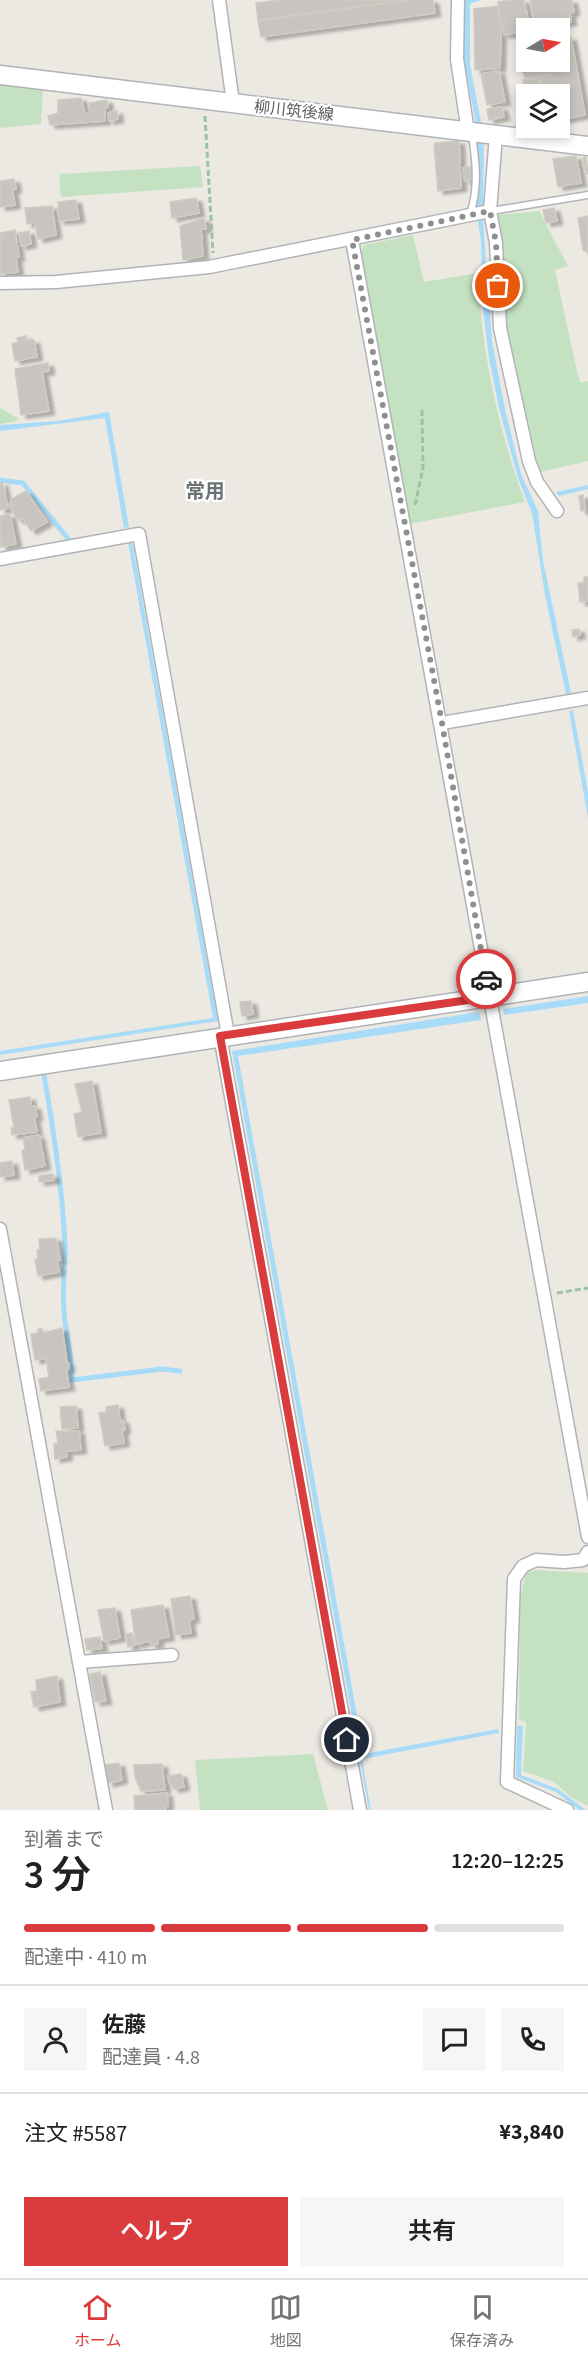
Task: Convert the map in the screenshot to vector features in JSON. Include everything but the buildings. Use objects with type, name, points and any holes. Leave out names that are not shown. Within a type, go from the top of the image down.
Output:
[{"type":"main road","name":"柳川筑後線","points":[[0,75],[588,146]]},
{"type":"main road","points":[[0,1071],[224,1035],[588,982]]},
{"type":"street","points":[[219,0],[233,103]]},
{"type":"street","points":[[458,0],[457,59],[470,132]]},
{"type":"street","points":[[496,135],[490,211],[496,243],[500,328],[529,461],[537,482],[557,511]]},
{"type":"street","points":[[0,283],[56,282],[213,266],[490,211]]},
{"type":"street","points":[[352,240],[442,723],[489,997],[588,1537]]},
{"type":"street","points":[[0,559],[139,534],[360,1810]]},
{"type":"street","points":[[442,723],[588,698]]},
{"type":"street","points":[[0,1229],[4,1279],[106,1810]]},
{"type":"street","points":[[567,1810],[507,1782],[514,1579],[523,1566],[536,1560],[564,1562],[583,1560],[588,1552]]},
{"type":"street","points":[[79,1662],[172,1654]]},
{"type":"lane","points":[[470,132],[476,163],[476,188],[470,215]]},
{"type":"lane","points":[[490,211],[588,195]]},
{"type":"path","points":[[204,100],[213,266]]},
{"type":"path","points":[[406,529],[420,491],[423,468],[422,409]]},
{"type":"path","points":[[543,1295],[588,1288]]},
{"type":"green space","points":[[0,85],[43,89],[41,124],[0,128]]},
{"type":"green space","points":[[200,166],[203,187],[61,197],[59,174]]},
{"type":"green space","points":[[539,211],[568,266],[555,270],[578,376],[581,383],[588,381],[588,461],[537,473],[505,313],[498,248],[498,215]]},
{"type":"green space","points":[[413,235],[424,282],[478,273],[487,360],[499,418],[525,502],[409,524],[360,256],[364,245]]},
{"type":"green space","points":[[0,408],[19,419],[0,424]]},
{"type":"green space","points":[[536,1570],[588,1573],[588,1806],[572,1798],[554,1782],[523,1771],[526,1722],[519,1720],[520,1598],[526,1573]]},
{"type":"green space","points":[[313,1754],[328,1810],[200,1810],[195,1760]]},
{"type":"water","points":[[464,0],[481,0],[470,4],[470,65],[484,137],[483,220],[492,341],[521,474],[538,511],[543,561],[571,693],[566,694],[545,595],[532,513],[518,478],[499,408],[489,358],[483,309],[481,241],[476,209],[480,173],[476,141],[477,128],[464,62]]},
{"type":"water","points":[[109,412],[129,527],[124,528],[105,418],[0,431],[0,425],[58,421]]},
{"type":"water","points":[[588,485],[588,489],[559,496],[556,492]]},
{"type":"water","points":[[132,541],[218,1021],[0,1055],[0,1051],[213,1018],[128,542]]},
{"type":"water","points":[[573,710],[588,792],[588,818],[569,711]]},
{"type":"water","points":[[588,996],[588,1003],[504,1015],[503,1009]]},
{"type":"water","points":[[479,1012],[481,1020],[238,1056],[364,1754],[498,1729],[499,1733],[362,1759],[371,1810],[369,1810],[232,1051]]},
{"type":"water","points":[[517,1726],[523,1726],[521,1775],[558,1789],[586,1810],[579,1810],[556,1792],[516,1777]]},
{"type":"waterway","points":[[0,480],[23,483],[69,540]]},
{"type":"waterway","points":[[44,1075],[55,1139],[62,1205],[65,1248],[63,1304],[72,1380],[162,1369],[180,1371]]},
{"type":"way so far","points":[[486,979],[442,723],[352,240],[490,211],[496,243],[498,286]]},
{"type":"district","name":"常用","points":[[205,491]]},
{"type":"route","points":[[347,1740],[220,1036],[489,997],[486,979]]}]
